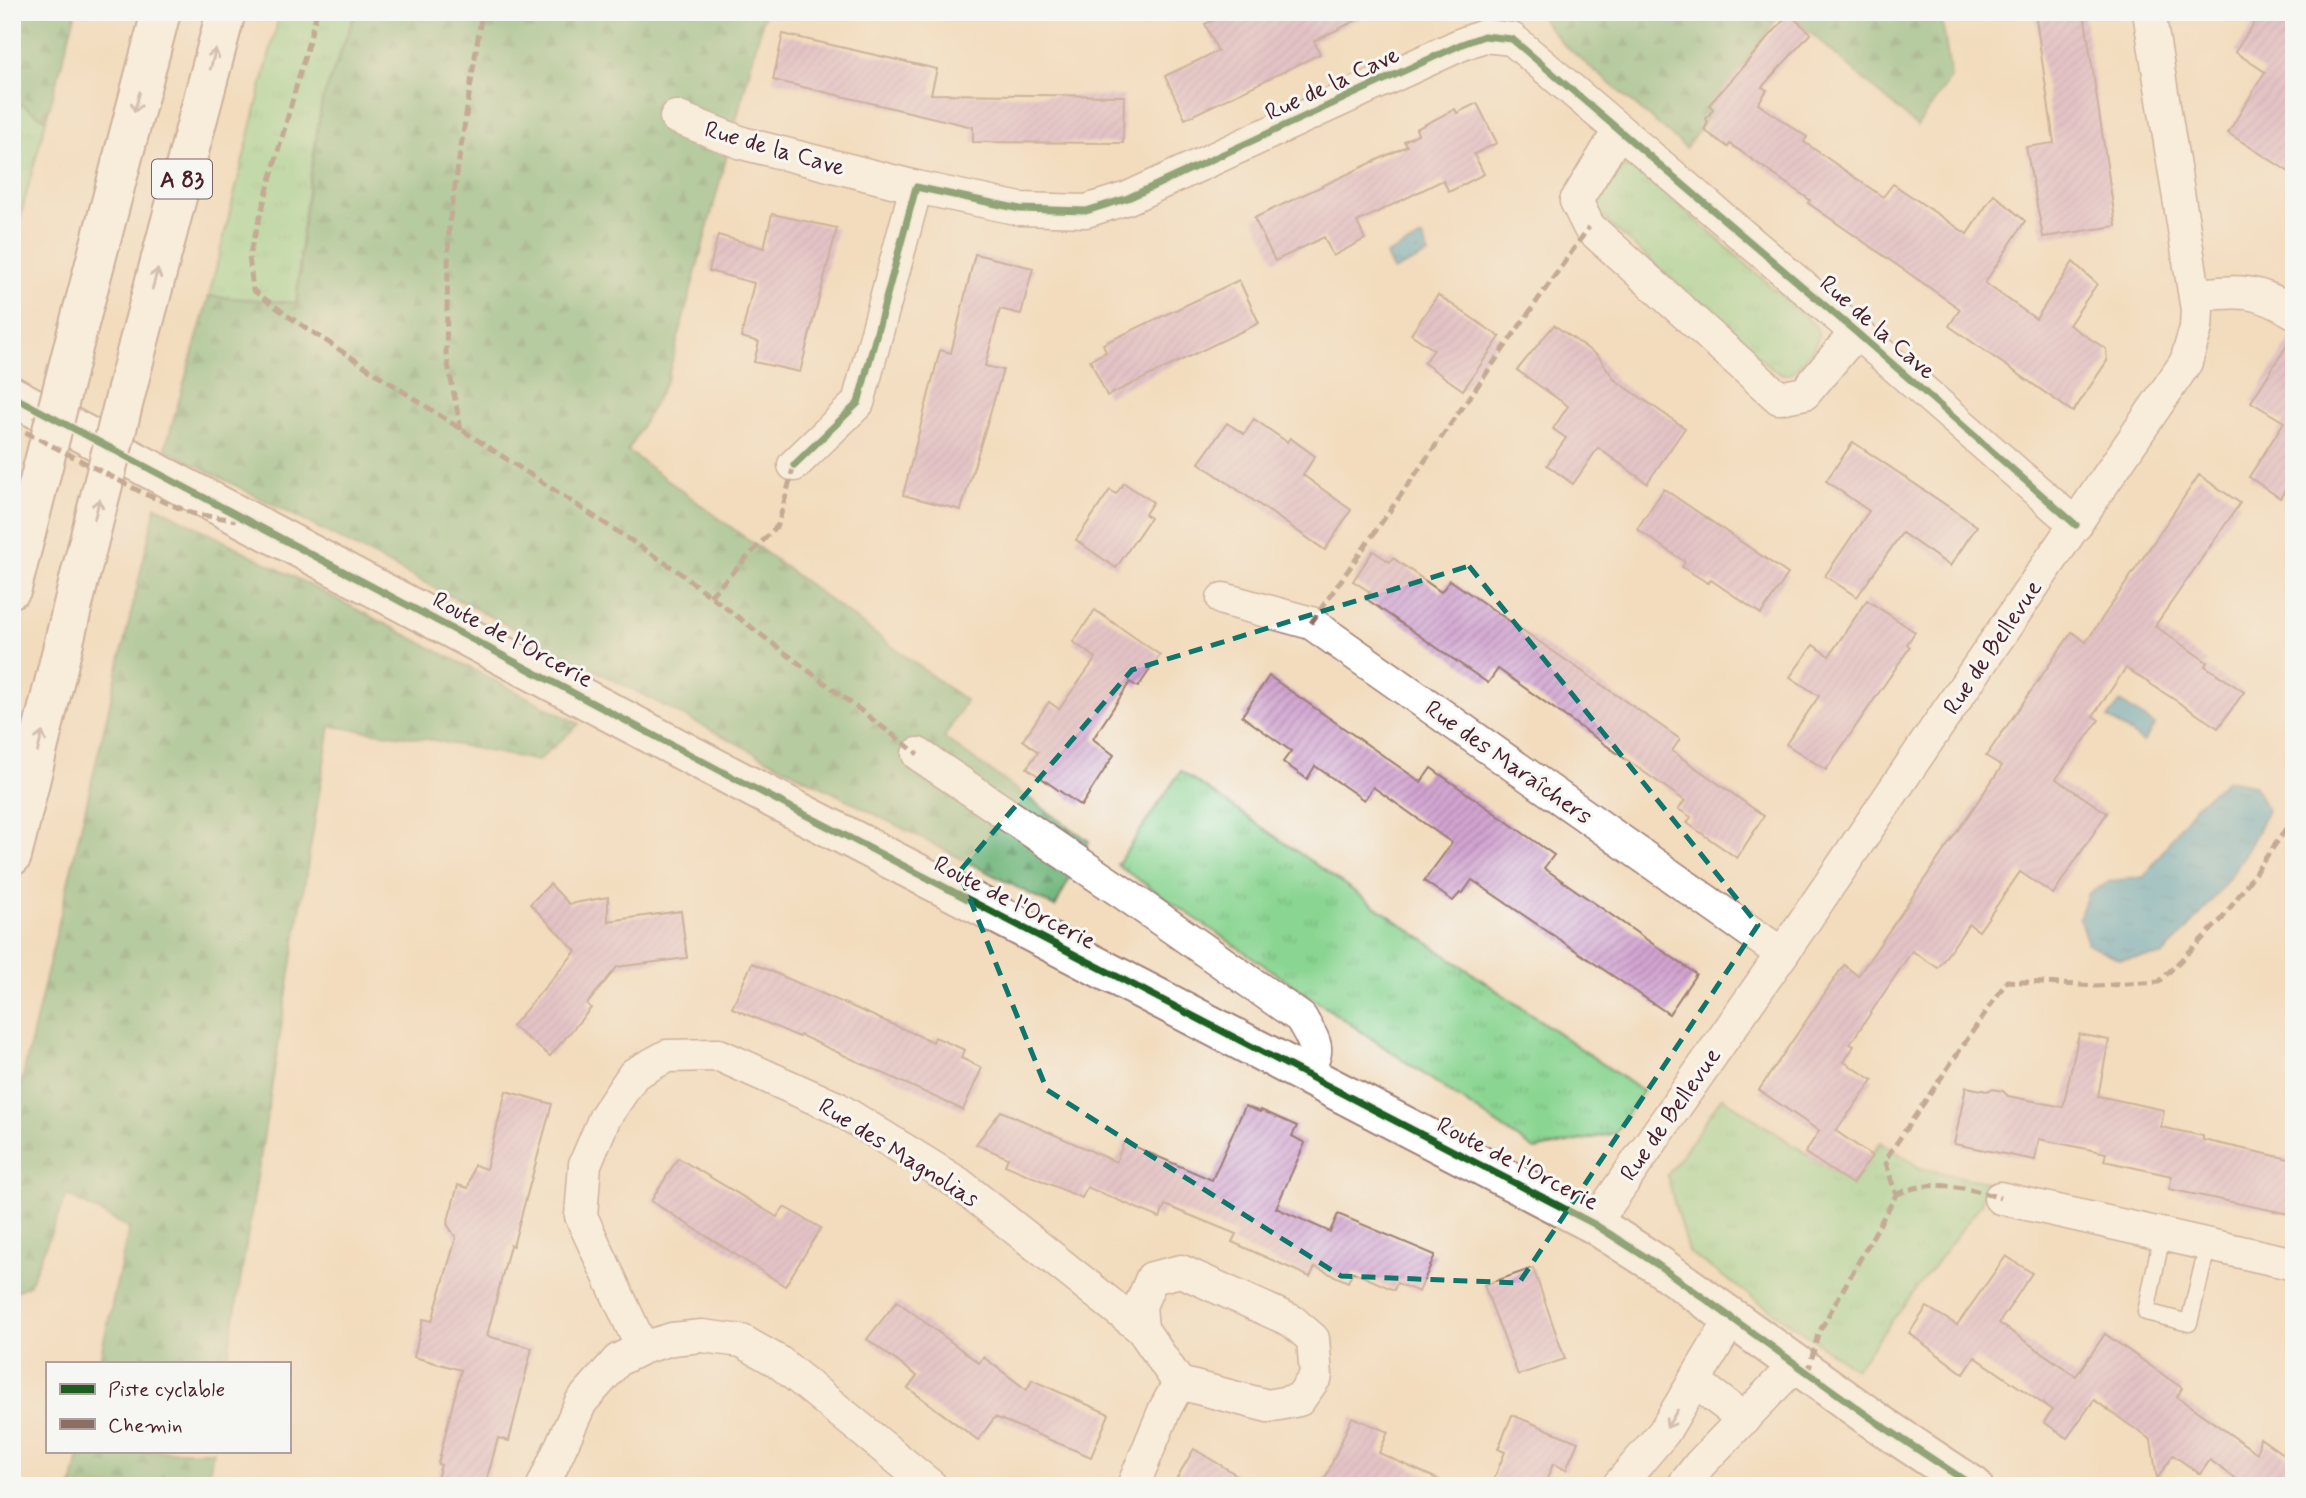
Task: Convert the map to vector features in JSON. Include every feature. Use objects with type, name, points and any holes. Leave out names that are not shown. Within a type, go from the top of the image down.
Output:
[{"type":"main road","name":"A 83","points":[[12,588],[161,12]]},
{"type":"main road","name":"A 83","points":[[12,856],[138,345],[226,12]]},
{"type":"main road","name":"Route de l'Orcerie","points":[[12,396],[738,780],[1594,1224],[1658,1265],[1878,1423],[1973,1486]]},
{"type":"street","name":"Rue de Bellevue","points":[[1594,1224],[1782,954],[2186,362],[2196,328],[2195,295],[2149,12]]},
{"type":"street","name":"Rue de la Cave","points":[[676,117],[742,143],[916,187],[1020,209],[1086,211],[1128,198],[1462,44],[1483,24],[1512,39],[1856,332],[2076,525]]},
{"type":"street","name":"Rue de la Cave","points":[[1619,131],[1576,201],[1589,228],[1779,398],[1805,393],[1856,332]]},
{"type":"street","points":[[794,465],[858,403],[916,187]]},
{"type":"street","points":[[2195,295],[2240,291],[2258,294],[2294,312]]},
{"type":"street","name":"Rue des Maraîchers","points":[[1223,599],[1311,623],[1782,954]]},
{"type":"street","points":[[918,754],[1301,1018],[1315,1045],[1315,1059],[1304,1074]]},
{"type":"street","name":"Rue des Magnolias","points":[[642,1348],[581,1216],[585,1164],[604,1117],[634,1074],[667,1056],[719,1055],[837,1108],[958,1183],[1142,1329],[1179,1383]]},
{"type":"street","points":[[2000,1198],[2294,1264]]},
{"type":"street","points":[[1133,1486],[1165,1409],[1179,1383],[1268,1406],[1299,1400],[1316,1376],[1313,1339],[1292,1321],[1181,1271],[1152,1278],[1140,1306],[1142,1329]]},
{"type":"street","points":[[1618,1486],[1664,1432],[1732,1318]]},
{"type":"street","points":[[543,1486],[581,1402],[618,1360],[642,1348],[671,1339],[702,1336],[742,1341],[779,1362],[931,1486]]},
{"type":"street","points":[[1683,1486],[1700,1464],[1796,1364]]},
{"type":"street","points":[[1694,1381],[1744,1419]]},
{"type":"lane","points":[[2162,1234],[2146,1312],[2189,1323],[2208,1244]]},
{"type":"highlighted area","points":[[1469,566],[1758,925],[1519,1283],[1341,1276],[1047,1090],[959,872],[1132,670]]},
{"type":"green space","points":[[12,12],[76,12],[46,120],[12,98]]},
{"type":"green space","points":[[280,12],[356,12],[322,101],[303,224],[296,304],[209,296]]},
{"type":"green space","points":[[356,12],[765,12],[667,380],[628,451],[966,701],[944,738],[1089,841],[1055,907],[165,449],[209,296],[297,303],[303,224],[322,101]]},
{"type":"green space","points":[[1536,12],[1781,12],[1686,148],[1563,44]]},
{"type":"green space","points":[[1787,12],[1941,12],[1951,78],[1917,126]]},
{"type":"green space","points":[[12,98],[46,120],[12,248]]},
{"type":"green space","points":[[1629,166],[1636,167],[1815,325],[1818,330],[1817,340],[1801,364],[1792,372],[1784,374],[1772,369],[1596,212],[1611,177]]},
{"type":"green space","points":[[156,506],[579,724],[538,761],[433,740],[330,726],[227,1362],[99,1362],[129,1228],[67,1195],[29,1285],[12,1293],[12,1123]]},
{"type":"green space","points":[[1181,771],[1643,1092],[1615,1133],[1535,1150],[1117,865]]},
{"type":"green space","points":[[1722,1097],[1852,1184],[1881,1142],[1920,1168],[1986,1182],[1981,1204],[1855,1369],[1688,1252],[1667,1176]]},
{"type":"green space","points":[[80,1452],[213,1452],[207,1486],[72,1486]]},
{"type":"water","points":[[1422,237],[1429,254],[1393,271],[1386,255]]},
{"type":"water","points":[[2120,702],[2155,725],[2143,742],[2108,718]]},
{"type":"water","points":[[2227,780],[2254,785],[2267,810],[2247,851],[2208,906],[2162,956],[2120,959],[2088,944],[2079,918],[2088,894],[2111,881],[2144,877],[2195,806]]},
{"type":"building","points":[[1232,12],[1373,12],[1314,41],[1320,54],[1185,119],[1165,76],[1218,51],[1205,24]]},
{"type":"building","points":[[2035,12],[2084,12],[2116,226],[2043,237],[2026,147],[2054,143]]},
{"type":"building","points":[[2262,12],[2294,12],[2294,175],[2228,133],[2265,72],[2235,52]]},
{"type":"building","points":[[1789,14],[1811,33],[1762,87],[1767,90],[1758,104],[1807,137],[1804,142],[1883,197],[1893,184],[1967,234],[1994,194],[2025,221],[1985,283],[2036,319],[2073,262],[2097,284],[2069,325],[2106,349],[2107,361],[2073,412],[1949,326],[1960,309],[1808,203],[1810,200],[1730,144],[1728,147],[1704,130],[1708,122],[1706,119],[1713,109],[1709,105]]},
{"type":"building","points":[[783,34],[937,69],[931,94],[1124,96],[1123,143],[973,142],[973,127],[773,80]]},
{"type":"building","points":[[1477,103],[1497,143],[1474,154],[1484,174],[1449,192],[1443,180],[1357,222],[1365,239],[1333,256],[1324,237],[1275,261],[1254,218],[1407,146],[1404,141],[1418,134],[1416,129],[1455,109],[1457,113]]},
{"type":"building","points":[[772,214],[837,228],[800,372],[754,362],[759,342],[741,337],[754,283],[709,271],[718,235],[764,248]]},
{"type":"building","points":[[975,254],[1033,268],[1021,314],[1000,309],[985,366],[1003,370],[961,510],[903,495],[940,350],[951,353]]},
{"type":"building","points":[[1239,280],[1259,323],[1107,396],[1090,360],[1106,352],[1103,344]]},
{"type":"building","points":[[1438,295],[1500,337],[1463,390],[1424,363],[1434,350],[1411,334]]},
{"type":"building","points":[[1554,325],[1598,356],[1615,380],[1685,428],[1647,483],[1598,448],[1573,484],[1547,465],[1566,438],[1553,429],[1568,406],[1517,370]]},
{"type":"building","points":[[2294,334],[2294,477],[2280,498],[2249,477],[2284,422],[2251,402]]},
{"type":"building","points":[[1254,419],[1287,442],[1290,438],[1315,456],[1303,475],[1351,510],[1325,550],[1199,463],[1227,423],[1244,434]]},
{"type":"building","points":[[1853,442],[1977,526],[1950,566],[1902,533],[1857,597],[1825,576],[1869,511],[1826,481]]},
{"type":"building","points":[[2199,475],[2240,503],[2155,626],[2207,662],[2205,666],[2244,692],[2218,728],[2126,668],[2093,716],[2099,720],[2056,779],[2107,813],[2053,894],[2020,872],[1979,931],[1969,924],[1938,968],[1912,951],[1850,1044],[1854,1046],[1844,1062],[1873,1080],[1836,1131],[1872,1156],[1852,1184],[1805,1153],[1819,1131],[1759,1090],[1844,965],[1858,976],[2002,766],[1986,756],[2072,632],[2086,642]]},
{"type":"building","points":[[1124,483],[1153,502],[1145,514],[1150,518],[1116,568],[1076,540],[1110,490],[1116,494]]},
{"type":"building","points":[[1664,489],[1788,574],[1761,614],[1711,580],[1708,583],[1682,567],[1685,562],[1637,529]]},
{"type":"building","points":[[1373,551],[1390,562],[1393,558],[1441,592],[1450,580],[1680,739],[1672,751],[1764,816],[1737,858],[1687,823],[1691,817],[1678,809],[1685,801],[1498,669],[1488,683],[1365,598],[1370,592],[1353,581]]},
{"type":"building","points":[[1867,600],[1915,632],[1907,644],[1910,647],[1826,770],[1786,744],[1819,696],[1790,677],[1813,645],[1829,656]]},
{"type":"building","points":[[1095,610],[1160,655],[1138,687],[1130,682],[1093,739],[1114,755],[1081,806],[1027,768],[1038,752],[1023,740],[1049,702],[1059,709],[1096,658],[1073,642]]},
{"type":"building","points":[[1269,676],[1421,782],[1431,768],[1554,855],[1544,868],[1696,974],[1669,1014],[1472,880],[1453,901],[1424,881],[1452,843],[1373,787],[1364,800],[1315,766],[1307,779],[1283,762],[1291,751],[1242,716]]},
{"type":"building","points":[[550,884],[569,904],[608,897],[608,921],[681,911],[687,958],[617,967],[587,1004],[591,1008],[550,1056],[512,1026],[576,951],[530,904]]},
{"type":"building","points":[[752,963],[933,1042],[935,1037],[965,1050],[961,1058],[982,1068],[963,1110],[800,1035],[799,1037],[732,1008]]},
{"type":"building","points":[[2079,1034],[2109,1040],[2098,1096],[2164,1110],[2161,1127],[2203,1136],[2203,1140],[2294,1160],[2294,1215],[2169,1189],[2172,1176],[2104,1161],[2106,1153],[2039,1139],[2035,1160],[1954,1144],[1966,1087],[2003,1091],[2008,1096],[2063,1107]]},
{"type":"building","points":[[506,1091],[552,1104],[513,1246],[510,1245],[487,1336],[532,1348],[509,1441],[498,1438],[485,1486],[435,1486],[461,1370],[414,1357],[423,1319],[432,1321],[456,1238],[447,1224],[458,1185],[468,1188],[474,1165],[486,1169]]},
{"type":"building","points":[[1245,1106],[1297,1126],[1292,1136],[1305,1143],[1276,1208],[1330,1232],[1338,1214],[1435,1255],[1419,1292],[1397,1283],[1394,1290],[1353,1272],[1348,1282],[1315,1267],[1310,1277],[1232,1242],[1236,1234],[1165,1205],[1160,1218],[1087,1187],[1082,1198],[1005,1165],[1008,1158],[976,1144],[1001,1111],[1116,1162],[1124,1142],[1212,1180]]},
{"type":"building","points":[[678,1158],[777,1217],[784,1207],[821,1228],[785,1286],[651,1201]]},
{"type":"building","points":[[2006,1256],[2032,1273],[1999,1323],[2076,1376],[2105,1334],[2182,1388],[2177,1397],[2257,1453],[2260,1438],[2294,1462],[2294,1486],[2246,1486],[2210,1460],[2200,1474],[2173,1455],[2157,1479],[2151,1440],[2094,1400],[2067,1438],[2044,1422],[2052,1410],[1975,1357],[1964,1374],[1909,1333],[1927,1307],[1957,1325]]},
{"type":"building","points":[[1533,1268],[1565,1359],[1518,1375],[1484,1285]]},
{"type":"building","points":[[897,1301],[979,1363],[983,1357],[1027,1390],[1032,1380],[1109,1414],[1091,1457],[995,1417],[978,1440],[908,1388],[917,1376],[867,1339]]},
{"type":"building","points":[[1512,1415],[1578,1442],[1566,1470],[1553,1464],[1544,1486],[1491,1486],[1505,1452],[1498,1449]]},
{"type":"building","points":[[1352,1417],[1388,1432],[1379,1453],[1453,1486],[1322,1486]]},
{"type":"building","points":[[1194,1449],[1255,1486],[1172,1486]]},
{"type":"marked path","points":[[317,12],[249,256],[253,290],[288,316],[676,570],[918,754]]},
{"type":"marked path","points":[[461,430],[446,354],[449,224],[482,12]]},
{"type":"marked path","points":[[1311,623],[1589,227]]},
{"type":"marked path","points":[[12,425],[145,494],[194,514],[236,520]]},
{"type":"marked path","points":[[710,596],[778,525],[794,465]]},
{"type":"marked path","points":[[1808,1373],[1818,1334],[1896,1195],[1885,1160],[2007,981],[2096,986],[2159,982],[2222,919],[2294,814]]},
{"type":"marked path","points":[[1896,1195],[1921,1187],[1948,1186],[1975,1190],[2000,1198]]},
{"type":"cycle path","points":[[794,465],[858,403],[916,187],[1020,209],[1086,211],[1128,198],[1484,36],[1512,39],[1856,332],[2076,525]]},
{"type":"cycle path","points":[[12,396],[738,780],[1594,1224],[1658,1265],[1878,1423],[1973,1486]]}]
